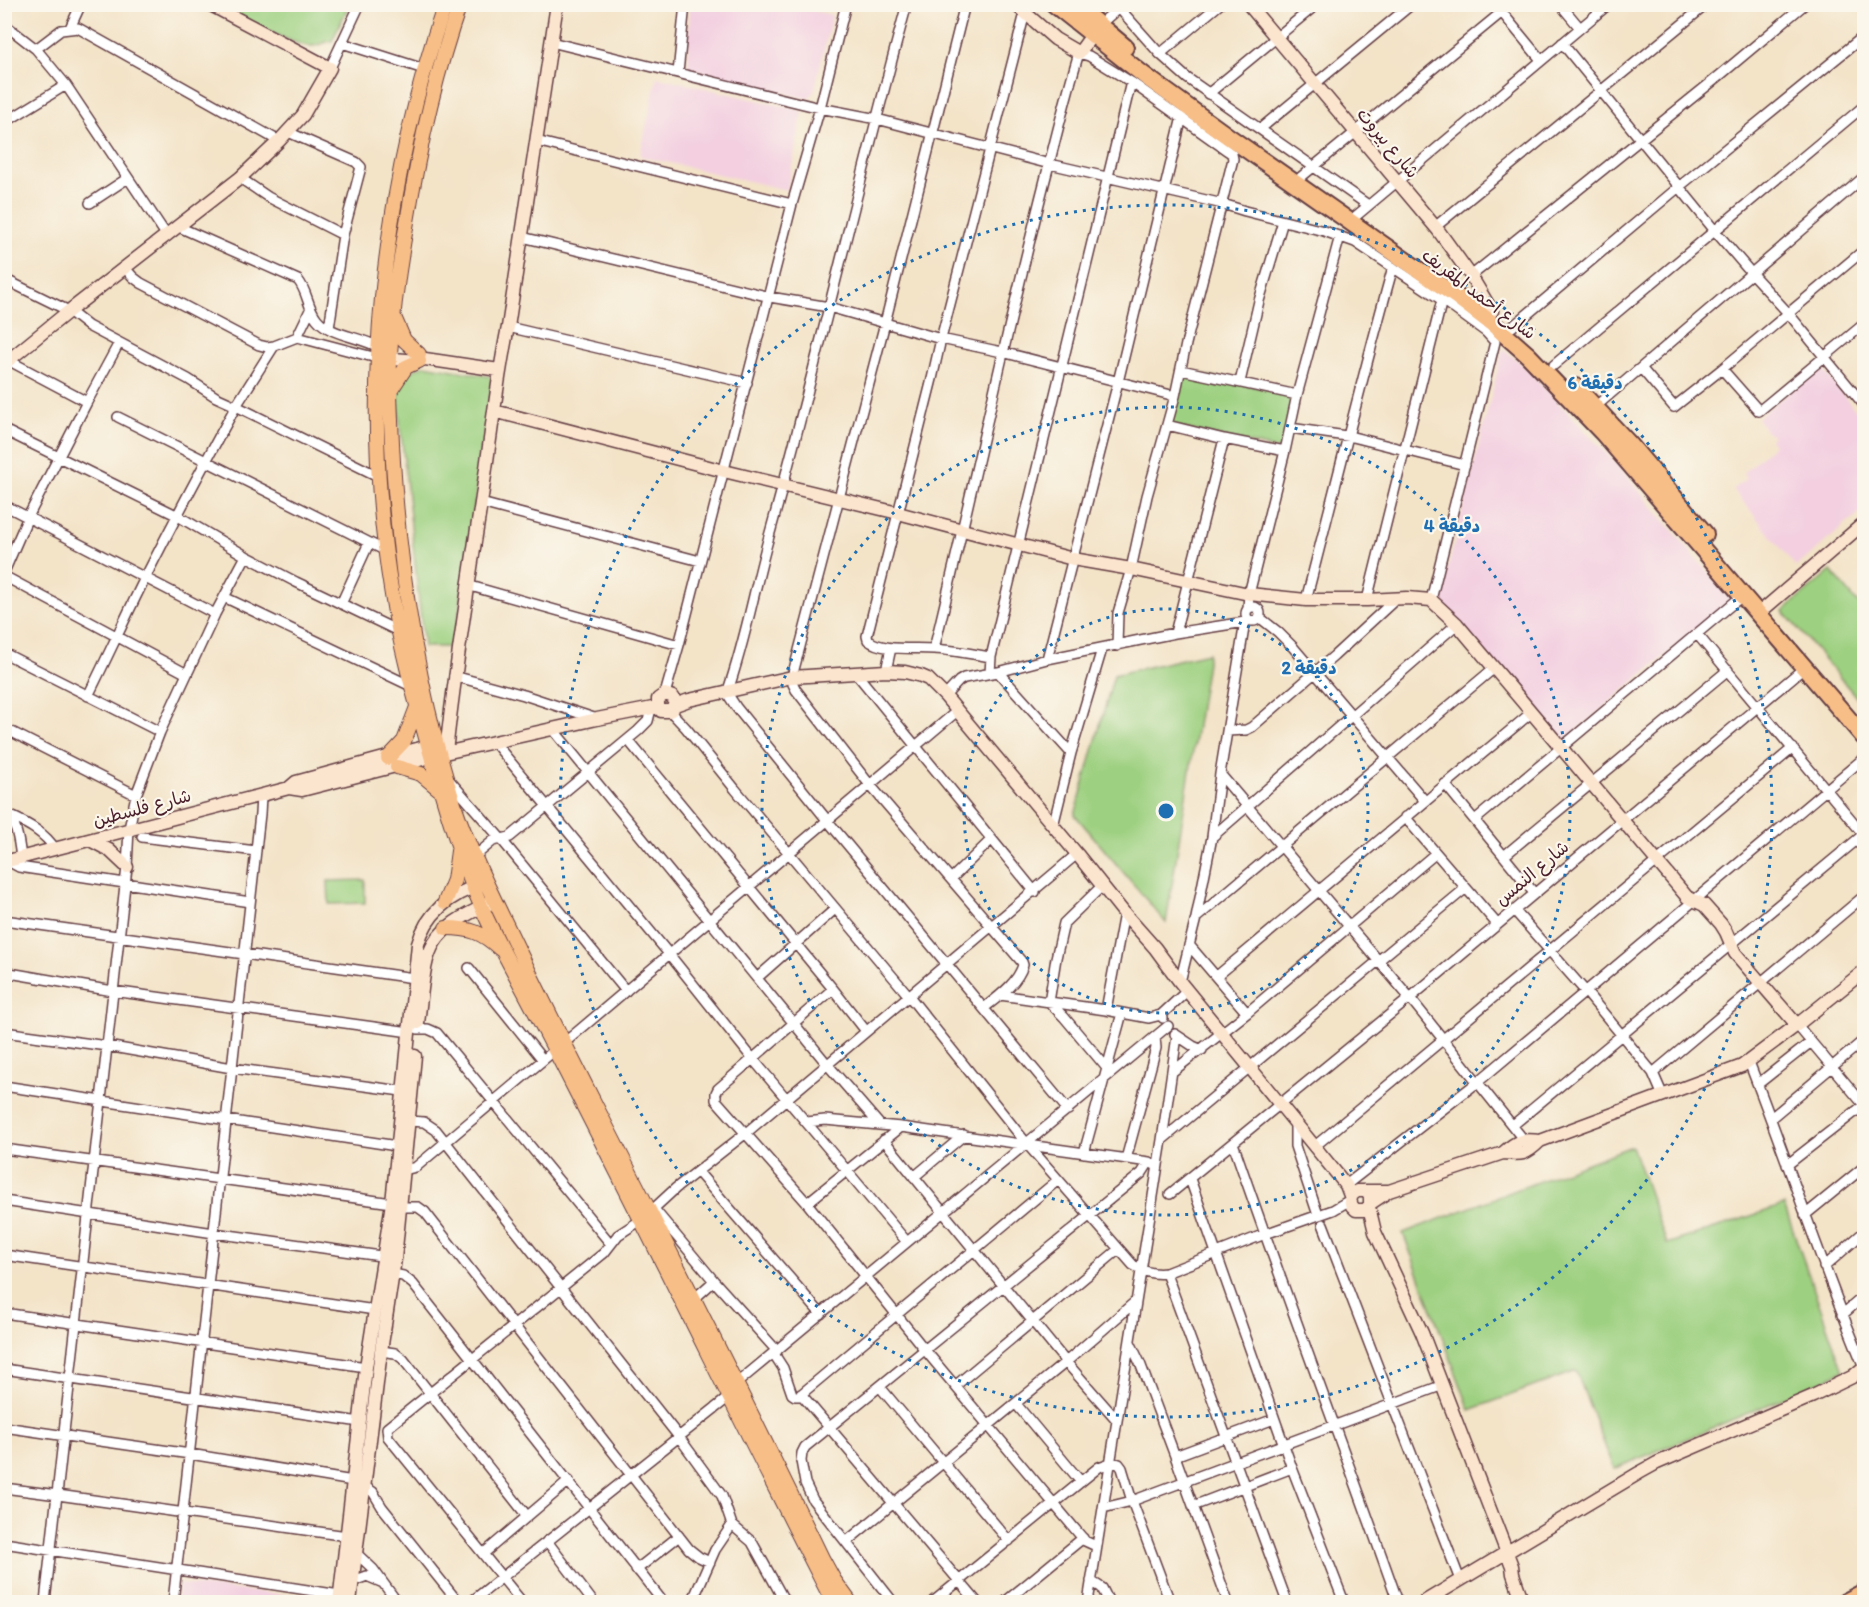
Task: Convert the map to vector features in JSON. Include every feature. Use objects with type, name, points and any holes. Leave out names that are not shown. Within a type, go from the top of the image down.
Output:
[{"type":"highway","name":"شارع أحمد المقريف","points":[[1054,4],[1362,210],[1512,327],[1554,365],[1637,453],[1743,596],[1864,737]]},
{"type":"highway","name":"شارع أحمد المقريف","points":[[1074,4],[1096,30],[1284,177],[1456,296],[1494,325],[1554,380],[1680,513],[1765,608],[1864,727]]},
{"type":"highway","points":[[1845,1602],[1864,1592]]},
{"type":"main road","points":[[445,4],[424,69],[408,136],[385,274],[380,477],[386,551],[398,631],[417,707],[447,777],[454,805],[475,856],[559,1047]]},
{"type":"main road","points":[[460,4],[444,49],[418,156],[393,314],[384,353],[390,392],[395,494],[406,596],[436,752],[440,791],[473,887],[504,952],[559,1047],[649,1214],[737,1383],[822,1558],[850,1602]]},
{"type":"main road","points":[[390,392],[401,372],[421,358],[404,340],[393,314]]},
{"type":"main road","points":[[417,707],[404,741],[392,762],[421,774],[440,791]]},
{"type":"main road","points":[[445,902],[454,880],[458,846]]},
{"type":"main road","points":[[446,928],[473,930],[486,937],[504,952]]},
{"type":"main road","points":[[649,1214],[729,1397],[832,1602]]},
{"type":"street","points":[[70,28],[81,4]]},
{"type":"street","points":[[209,4],[330,68]]},
{"type":"street","points":[[87,402],[6,361],[240,178],[303,116],[330,68],[360,4]]},
{"type":"street","points":[[436,752],[454,676],[499,370],[508,327],[557,4]]},
{"type":"street","points":[[678,73],[685,4]]},
{"type":"street","points":[[475,856],[493,841],[510,837],[546,808],[628,740],[664,708],[672,697],[664,694],[679,645],[792,204],[820,108],[846,4]]},
{"type":"street","points":[[907,4],[784,485],[727,693],[827,820],[1068,1110]]},
{"type":"street","points":[[965,4],[934,133],[792,677],[796,690],[870,784],[1020,959],[1023,965],[1021,972],[1000,995],[984,1008]]},
{"type":"street","points":[[1015,4],[1055,39],[1089,56],[1131,82],[1232,154],[1233,164],[1118,613],[1117,646]]},
{"type":"street","points":[[1160,54],[1220,4]]},
{"type":"street","name":"شارع بيروت","points":[[1248,4],[1435,227],[1471,276],[1492,311]]},
{"type":"street","points":[[1208,94],[1317,4]]},
{"type":"street","points":[[1260,129],[1412,4]]},
{"type":"street","points":[[1560,4],[1580,28]]},
{"type":"street","points":[[1362,210],[1609,4]]},
{"type":"street","points":[[1435,227],[1707,4]]},
{"type":"street","points":[[1471,276],[1805,4]]},
{"type":"street","points":[[934,649],[1002,352],[1064,105],[1079,53],[1096,30],[1121,6],[1160,54],[1208,94],[1260,129],[1307,172],[1499,8],[1541,60]]},
{"type":"street","points":[[991,657],[934,649],[891,648],[873,644],[867,636],[1025,13]]},
{"type":"street","points":[[4,24],[36,49],[66,85],[167,236]]},
{"type":"street","points":[[36,49],[61,30],[78,28],[283,136],[359,164],[361,167],[343,235],[329,328]]},
{"type":"street","points":[[1512,327],[1864,36]]},
{"type":"street","points":[[551,42],[820,108],[877,119],[1050,164],[1164,189],[1355,242],[1442,300],[1486,332],[1495,342],[1431,600]]},
{"type":"street","points":[[342,43],[424,69]]},
{"type":"street","points":[[1562,43],[1716,232],[1789,314],[1864,405]]},
{"type":"street","points":[[1071,753],[994,673],[991,657],[1131,82]]},
{"type":"street","points":[[4,123],[66,85]]},
{"type":"street","points":[[1554,365],[1716,232],[1864,106]]},
{"type":"street","points":[[1047,659],[1118,382],[1182,117]]},
{"type":"street","points":[[536,141],[792,204]]},
{"type":"street","points":[[1595,407],[1864,177]]},
{"type":"street","points":[[90,203],[128,178]]},
{"type":"street","points":[[240,178],[268,197],[343,235]]},
{"type":"street","points":[[1240,382],[1258,301],[1283,221]]},
{"type":"street","points":[[179,227],[298,280],[305,291],[310,310],[321,324],[370,342],[384,353]]},
{"type":"street","points":[[1000,995],[1149,1018],[1161,1015],[1183,986],[1189,945],[1212,837],[1220,774],[1247,621],[1245,614],[1249,594],[1285,451],[1296,395],[1340,236]]},
{"type":"street","points":[[522,237],[770,297],[829,307],[941,339],[1002,352],[1175,396]]},
{"type":"street","points":[[1641,368],[1674,407],[1864,250]]},
{"type":"street","points":[[1306,600],[1358,393],[1393,267]]},
{"type":"street","points":[[125,268],[141,283],[259,345],[274,346],[297,337],[343,349],[499,370]]},
{"type":"street","points":[[4,279],[69,311],[88,326],[236,406],[380,477]]},
{"type":"street","points":[[1367,600],[1442,300]]},
{"type":"street","points":[[297,337],[310,310]]},
{"type":"street","points":[[1722,369],[1759,411],[1864,324]]},
{"type":"street","points":[[508,327],[747,383]]},
{"type":"street","points":[[343,349],[347,335]]},
{"type":"street","points":[[4,572],[28,517],[119,343]]},
{"type":"street","points":[[88,696],[205,461],[274,346]]},
{"type":"street","points":[[1181,370],[1296,395]]},
{"type":"street","points":[[494,411],[1073,559],[1249,594],[1306,600],[1396,598],[1431,600],[1457,624],[1687,897],[1704,905],[1721,924],[1735,953],[1864,1105],[1787,1165]]},
{"type":"street","points":[[118,417],[386,551]]},
{"type":"street","points":[[1167,425],[1285,451]]},
{"type":"street","points":[[1290,428],[1349,436],[1465,465]]},
{"type":"street","points":[[4,430],[178,516],[246,556],[398,631]]},
{"type":"street","points":[[1175,633],[1190,581],[1224,439]]},
{"type":"street","points":[[481,502],[700,561]]},
{"type":"street","points":[[4,505],[215,614]]},
{"type":"street","points":[[1765,608],[1864,523]]},
{"type":"street","points":[[341,604],[369,543]]},
{"type":"street","points":[[45,1602],[127,867],[129,829],[136,795],[160,732],[215,614],[246,556]]},
{"type":"street","points":[[4,576],[187,674]]},
{"type":"street","points":[[467,585],[679,645]]},
{"type":"street","points":[[1475,820],[1743,596]]},
{"type":"street","points":[[224,597],[411,686]]},
{"type":"street","points":[[1227,731],[1246,730],[1252,727],[1314,674],[1396,598]]},
{"type":"street","points":[[945,696],[964,678],[1175,633],[1254,621],[1259,617],[1260,612],[1257,608],[1248,608]]},
{"type":"street","points":[[1259,617],[1278,632],[1425,801]]},
{"type":"street","points":[[1212,837],[1457,624]]},
{"type":"street","points":[[664,708],[686,728],[909,996],[1027,1144],[1089,1216],[1133,1265],[1158,1275],[1265,1234],[1320,1219],[1357,1198],[1389,1191],[1503,1153],[1519,1140],[1622,1035],[1864,834],[1697,634]]},
{"type":"street","points":[[886,671],[891,648]]},
{"type":"street","points":[[1053,826],[1071,753],[1102,649]]},
{"type":"street","points":[[4,653],[160,732]]},
{"type":"street","name":"شارع النمس","points":[[1170,1194],[1410,998],[1804,668]]},
{"type":"street","points":[[1196,918],[1493,669]]},
{"type":"street","points":[[1504,856],[1728,670]]},
{"type":"street","points":[[855,672],[1035,891]]},
{"type":"street","name":"شارع فلسطين","points":[[6,862],[290,788],[302,790],[392,762],[436,752],[494,742],[597,719],[664,708],[689,700],[792,677],[855,672],[905,672],[928,679],[945,696],[1155,948],[1183,986],[1357,1198]]},
{"type":"street","points":[[454,676],[524,695],[597,719]]},
{"type":"street","points":[[404,1170],[416,1167],[956,711]]},
{"type":"street","points":[[1217,976],[1530,713]]},
{"type":"street","points":[[4,728],[136,795]]},
{"type":"street","points":[[552,728],[827,1064],[879,1124]]},
{"type":"street","points":[[628,740],[866,1031]]},
{"type":"street","points":[[494,742],[546,808],[669,954],[752,1059],[907,1242]]},
{"type":"street","points":[[1315,1146],[1792,748]]},
{"type":"street","points":[[1357,1198],[1479,1082],[1864,758]]},
{"type":"street","points":[[1220,774],[1444,1039],[1479,1082],[1519,1140]]},
{"type":"street","points":[[447,777],[626,991]]},
{"type":"street","points":[[1445,784],[1534,893]]},
{"type":"street","points":[[173,1602],[261,796]]},
{"type":"street","points":[[8,813],[41,833],[55,849]]},
{"type":"street","points":[[8,813],[18,835],[21,858]]},
{"type":"street","points":[[1406,817],[1497,924]]},
{"type":"street","points":[[142,837],[256,851]]},
{"type":"street","points":[[90,840],[109,850],[127,867]]},
{"type":"street","points":[[951,879],[992,840]]},
{"type":"street","points":[[1172,1072],[1247,1013],[1436,853]]},
{"type":"street","points":[[522,1602],[386,1434],[388,1425],[604,1253],[618,1234],[649,1214],[1077,855]]},
{"type":"street","points":[[6,862],[19,867],[250,902]]},
{"type":"street","points":[[414,1031],[414,978],[421,933],[432,915],[445,902],[473,887],[487,883]]},
{"type":"street","points":[[1049,1002],[1064,923],[1103,885]]},
{"type":"street","points":[[1162,1140],[1466,888]]},
{"type":"street","points":[[1653,1073],[1864,896]]},
{"type":"street","points":[[345,1599],[353,1581],[362,1499],[358,1483],[360,1422],[366,1367],[375,1310],[390,1258],[396,1205],[397,1146],[428,955],[436,939],[446,928],[458,919],[495,901]]},
{"type":"street","points":[[757,978],[835,909]]},
{"type":"street","points":[[1514,910],[1653,1073],[1663,1096]]},
{"type":"street","points":[[1106,1010],[1124,913]]},
{"type":"street","points":[[4,920],[414,978]]},
{"type":"street","points":[[1189,945],[1247,1013]]},
{"type":"street","points":[[469,968],[543,1060]]},
{"type":"street","points":[[1519,1140],[1540,1141],[1749,1062],[1797,1026],[1864,970]]},
{"type":"street","points":[[4,972],[113,991],[239,1009],[414,1031],[431,1030],[437,1034],[610,1243]]},
{"type":"street","points":[[833,989],[718,1089],[716,1100],[807,1203],[896,1315],[1083,1538],[1096,1546]]},
{"type":"street","points":[[1049,1002],[1065,1017],[1107,1074]]},
{"type":"street","points":[[1084,1153],[1122,1013]]},
{"type":"street","points":[[1161,1015],[1177,1036],[1202,1050]]},
{"type":"street","points":[[737,1383],[1068,1110],[1107,1074],[1168,1026]]},
{"type":"street","points":[[4,1032],[107,1046],[232,1068],[407,1092]]},
{"type":"street","points":[[1079,1602],[1089,1598],[1141,1270],[1153,1164],[1162,1140],[1177,1036]]},
{"type":"street","points":[[1126,1159],[1156,1048],[1155,1037]]},
{"type":"street","points":[[1771,1118],[1864,1040]]},
{"type":"street","points":[[1758,1084],[1811,1042]]},
{"type":"street","points":[[1424,1602],[1656,1463],[1813,1396],[1852,1377],[1864,1367],[1842,1315],[1749,1062]]},
{"type":"street","points":[[4,1086],[397,1146]]},
{"type":"street","points":[[396,1205],[404,1170],[409,1121],[407,1092]]},
{"type":"street","points":[[807,1122],[825,1120],[879,1124],[1153,1164]]},
{"type":"street","points":[[409,1121],[428,1124],[436,1130],[679,1437],[722,1496],[732,1525],[752,1542],[785,1602]]},
{"type":"street","points":[[1295,1122],[1295,1146],[1320,1219],[1460,1580]]},
{"type":"street","points":[[807,1203],[901,1127]]},
{"type":"street","points":[[914,1177],[964,1135]]},
{"type":"street","points":[[884,1140],[1066,1362],[1116,1419]]},
{"type":"street","points":[[1233,1143],[1398,1602]]},
{"type":"street","points":[[4,1149],[418,1207],[425,1212],[679,1536],[694,1554],[710,1563]]},
{"type":"street","points":[[893,1602],[810,1495],[801,1461],[805,1447],[1153,1164]]},
{"type":"street","points":[[1805,1215],[1864,1167]]},
{"type":"street","points":[[698,1172],[821,1314]]},
{"type":"street","points":[[1190,1179],[1274,1419],[1344,1602]]},
{"type":"street","points":[[649,1214],[714,1281],[775,1352],[787,1375],[792,1394],[795,1396],[801,1394],[1058,1180]]},
{"type":"street","points":[[1357,1198],[1376,1232],[1422,1333],[1507,1552],[1523,1602]]},
{"type":"street","points":[[4,1201],[390,1258]]},
{"type":"street","points":[[1824,1266],[1864,1232]]},
{"type":"street","points":[[955,1386],[1119,1249]]},
{"type":"street","points":[[4,1255],[375,1310]]},
{"type":"street","points":[[345,1599],[347,1536],[393,1274],[390,1258]]},
{"type":"street","points":[[1167,1273],[1287,1602]]},
{"type":"street","points":[[393,1274],[403,1276],[413,1284],[663,1602]]},
{"type":"street","points":[[694,1299],[714,1281]]},
{"type":"street","points":[[1842,1315],[1864,1296]]},
{"type":"street","points":[[846,1542],[1016,1404],[1136,1301]]},
{"type":"street","points":[[4,1313],[366,1367]]},
{"type":"street","points":[[1130,1342],[1140,1363],[1228,1602]]},
{"type":"street","points":[[381,1351],[399,1355],[527,1516]]},
{"type":"street","points":[[4,1369],[360,1422]]},
{"type":"street","points":[[1102,1508],[1132,1501],[1443,1385]]},
{"type":"street","points":[[879,1386],[1009,1541]]},
{"type":"street","points":[[801,1394],[977,1602]]},
{"type":"street","points":[[471,1602],[729,1397]]},
{"type":"street","points":[[1016,1404],[1082,1482]]},
{"type":"street","points":[[1175,1456],[1274,1419]]},
{"type":"street","points":[[4,1427],[190,1454],[358,1483],[377,1497],[382,1507],[458,1602]]},
{"type":"street","points":[[933,1602],[1099,1467],[1110,1462],[1119,1464],[1122,1468],[1170,1602]]},
{"type":"street","points":[[1193,1506],[1292,1468]]},
{"type":"street","points":[[483,1554],[569,1481]]},
{"type":"street","points":[[4,1488],[347,1536]]},
{"type":"street","points":[[362,1499],[375,1502],[382,1507]]},
{"type":"street","points":[[692,1602],[720,1541],[732,1525]]},
{"type":"street","points":[[636,1570],[679,1536]]},
{"type":"street","points":[[1005,1602],[1083,1538]]},
{"type":"street","points":[[547,1541],[593,1602]]},
{"type":"street","points":[[4,1543],[177,1569],[345,1599]]},
{"type":"street","points":[[356,1553],[368,1563],[397,1602]]},
{"type":"street","points":[[1512,1566],[1518,1573],[1529,1602]]},
{"type":"street","points":[[353,1581],[367,1576],[381,1582]]},
{"type":"street","points":[[1091,1581],[1102,1588],[1109,1602]]},
{"type":"shaded area","points":[[690,5],[787,5],[832,15],[814,92],[808,99],[688,68]]},
{"type":"shaded area","points":[[657,77],[803,111],[787,190],[640,156]]},
{"type":"shaded area","points":[[1503,349],[1522,364],[1619,467],[1731,600],[1561,743],[1440,600]]},
{"type":"shaded area","points":[[1821,367],[1864,421],[1864,509],[1796,567],[1733,489],[1746,479],[1743,473],[1774,445],[1770,439],[1773,436],[1766,431],[1757,418]]},
{"type":"shaded area","points":[[179,1584],[328,1599],[328,1602],[176,1602]]},
{"type":"green space","points":[[218,5],[349,5],[332,41],[313,46],[293,42]]},
{"type":"green space","points":[[425,365],[493,377],[454,647],[424,647],[397,394],[408,372]]},
{"type":"green space","points":[[1181,370],[1296,396],[1284,451],[1168,425]]},
{"type":"green space","points":[[1831,571],[1864,610],[1864,706],[1783,611]]},
{"type":"green space","points":[[1208,653],[1166,923],[1075,815],[1114,675]]},
{"type":"green space","points":[[365,880],[365,903],[329,904],[328,881]]},
{"type":"green space","points":[[1632,1146],[1667,1244],[1784,1205],[1843,1371],[1614,1469],[1576,1371],[1470,1410],[1403,1233]]}]
